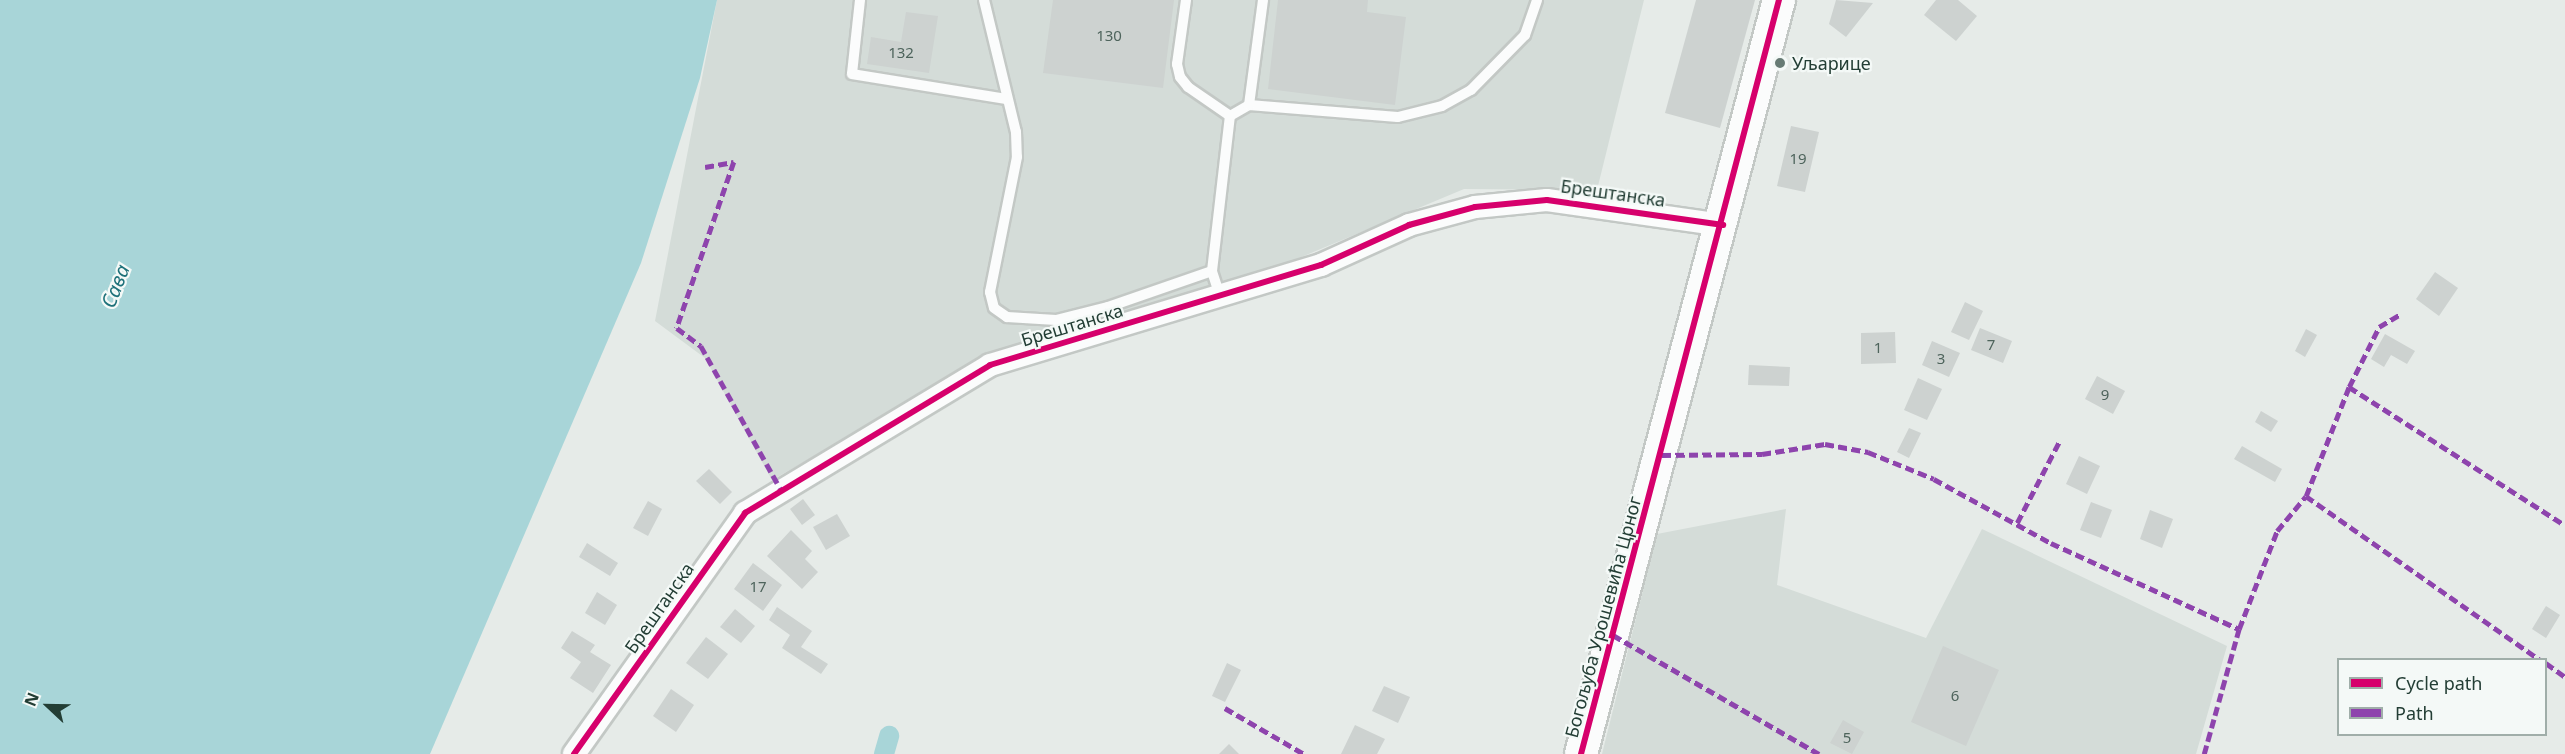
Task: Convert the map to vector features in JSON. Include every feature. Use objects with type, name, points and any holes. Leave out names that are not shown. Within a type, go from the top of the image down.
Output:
[{"type":"street","name":"Богољуба Урошевића Црног","points":[[1581,754],[1723,225],[1779,0]]},
{"type":"street","name":"Брештанска","points":[[574,754],[745,513],[990,365],[1321,265],[1409,225],[1475,207],[1547,200],[1723,225]]},
{"type":"lane","points":[[860,0],[852,74],[1006,99]]},
{"type":"lane","points":[[984,0],[1006,99],[1016,132],[1017,157],[990,292],[994,308],[1007,317],[1056,320],[1108,307],[1212,271]]},
{"type":"lane","points":[[1186,0],[1178,64],[1180,77],[1188,87],[1230,116]]},
{"type":"lane","points":[[1249,105],[1263,0]]},
{"type":"lane","points":[[1230,116],[1249,105],[1398,117],[1442,105],[1472,90],[1525,35],[1537,0]]},
{"type":"lane","points":[[1220,297],[1212,271],[1230,116]]},
{"type":"shaded area","points":[[717,0],[1644,0],[1597,190],[1464,189],[1268,271],[911,401],[772,480],[705,358],[655,321]]},
{"type":"shaded area","points":[[1786,509],[1777,585],[1926,638],[1982,529],[2227,646],[2196,754],[1602,754],[1657,534]]},
{"type":"water","name":"Сава","points":[[0,0],[717,0],[700,78],[641,263],[430,754],[0,754]]},
{"type":"building","points":[[1053,0],[1174,0],[1163,88],[1043,73]]},
{"type":"building","points":[[1278,0],[1368,0],[1367,12],[1406,17],[1395,105],[1268,89]]},
{"type":"building","points":[[1696,0],[1755,0],[1720,128],[1665,113]]},
{"type":"building","points":[[1836,0],[1873,3],[1846,37],[1829,24]]},
{"type":"building","points":[[1936,0],[1958,0],[1977,16],[1956,41],[1924,15]]},
{"type":"building","points":[[906,12],[938,16],[929,73],[867,64],[871,37],[901,42]]},
{"type":"building","points":[[1791,126],[1819,132],[1805,192],[1777,186]]},
{"type":"building","points":[[2435,272],[2458,288],[2439,316],[2416,299]]},
{"type":"building","points":[[1965,302],[1983,311],[1969,340],[1951,332]]},
{"type":"building","points":[[1980,328],[2012,341],[2003,363],[1971,350]]},
{"type":"building","points":[[2306,329],[2317,335],[2305,357],[2295,351]]},
{"type":"building","points":[[1895,332],[1896,363],[1861,364],[1861,333]]},
{"type":"building","points":[[2385,334],[2415,351],[2407,364],[2391,355],[2384,367],[2371,359]]},
{"type":"building","points":[[1932,341],[1960,353],[1949,377],[1922,365]]},
{"type":"building","points":[[1749,365],[1790,367],[1789,386],[1748,385]]},
{"type":"building","points":[[2097,376],[2125,391],[2113,414],[2085,399]]},
{"type":"building","points":[[1918,378],[1942,389],[1927,420],[1904,410]]},
{"type":"building","points":[[2261,411],[2278,421],[2271,432],[2255,422]]},
{"type":"building","points":[[1909,428],[1921,433],[1909,458],[1897,452]]},
{"type":"building","points":[[2242,446],[2282,469],[2275,482],[2234,459]]},
{"type":"building","points":[[2079,456],[2100,466],[2087,494],[2066,484]]},
{"type":"building","points":[[709,469],[732,492],[720,504],[696,481]]},
{"type":"building","points":[[803,499],[815,515],[802,525],[790,509]]},
{"type":"building","points":[[648,501],[662,509],[648,536],[633,528]]},
{"type":"building","points":[[2091,502],[2112,510],[2101,538],[2080,530]]},
{"type":"building","points":[[2150,510],[2173,519],[2162,548],[2140,539]]},
{"type":"building","points":[[837,514],[850,536],[826,550],[813,527]]},
{"type":"building","points":[[791,530],[812,551],[805,559],[818,572],[802,589],[767,556]]},
{"type":"building","points":[[587,543],[618,563],[610,576],[579,557]]},
{"type":"building","points":[[753,563],[782,585],[763,611],[734,589]]},
{"type":"building","points":[[597,592],[617,605],[605,625],[585,613]]},
{"type":"building","points":[[2546,606],[2560,615],[2546,638],[2532,629]]},
{"type":"building","points":[[777,607],[812,631],[801,647],[828,664],[821,674],[782,648],[790,635],[769,620]]},
{"type":"building","points":[[735,609],[755,626],[741,643],[720,627]]},
{"type":"building","points":[[572,631],[595,645],[590,652],[611,665],[593,693],[570,678],[581,662],[561,648]]},
{"type":"building","points":[[706,637],[728,654],[708,679],[686,663]]},
{"type":"building","points":[[1943,646],[1999,670],[1966,746],[1911,722]]},
{"type":"building","points":[[1227,663],[1241,670],[1225,702],[1212,696]]},
{"type":"building","points":[[1384,686],[1410,697],[1398,723],[1372,711]]},
{"type":"building","points":[[671,689],[694,705],[676,732],[653,716]]},
{"type":"building","points":[[1843,720],[1864,732],[1852,754],[1830,743]]},
{"type":"building","points":[[1355,725],[1385,739],[1377,754],[1341,754]]},
{"type":"building","points":[[1229,744],[1239,754],[1219,754]]},
{"type":"waterway","points":[[884,754],[889,736]]},
{"type":"marked path","points":[[705,167],[734,162],[677,328],[701,346],[781,490]]},
{"type":"marked path","points":[[2306,496],[2349,387],[2379,327],[2401,314]]},
{"type":"marked path","points":[[2349,387],[2562,523]]},
{"type":"marked path","points":[[2017,523],[2060,440]]},
{"type":"marked path","points":[[1662,455],[1762,454],[1825,444],[1868,452],[1934,479],[2051,543],[2239,629],[2277,531],[2306,496],[2537,658]]},
{"type":"marked path","points":[[2204,754],[2239,629]]},
{"type":"marked path","points":[[1613,635],[1819,754]]},
{"type":"marked path","points":[[2547,664],[2565,677]]},
{"type":"marked path","points":[[1225,708],[1304,754]]},
{"type":"cycle path","points":[[1581,754],[1779,0]]},
{"type":"cycle path","points":[[574,754],[745,513],[990,365],[1321,265],[1409,225],[1475,207],[1547,200],[1723,225]]},
{"type":"place","name":"Уљарице","points":[[1780,63]]}]
